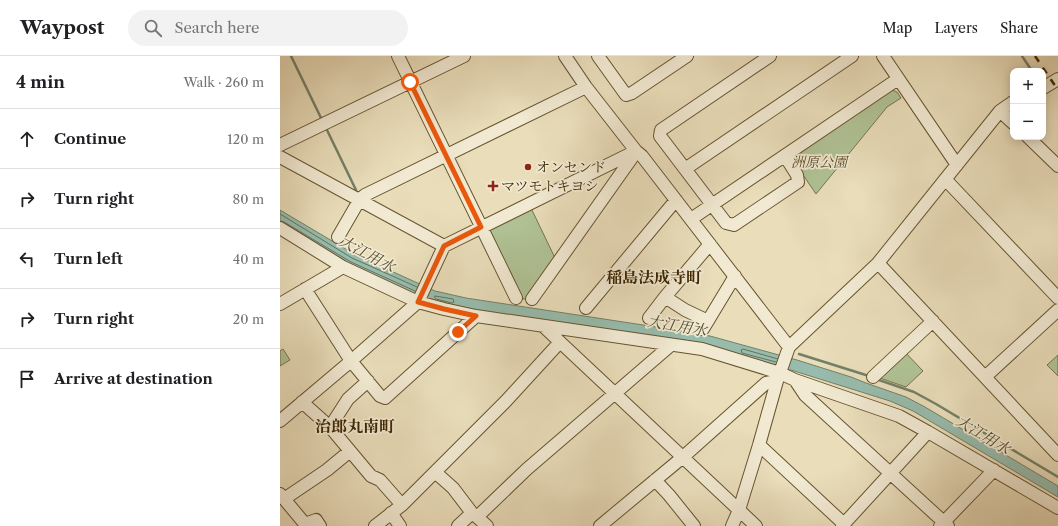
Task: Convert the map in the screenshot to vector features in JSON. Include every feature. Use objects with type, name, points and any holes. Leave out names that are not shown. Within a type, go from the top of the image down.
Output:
[{"type":"street","points":[[398,56],[516,298]]},
{"type":"street","points":[[280,145],[464,56]]},
{"type":"street","points":[[564,56],[586,87],[636,151],[642,156],[735,276],[788,351]]},
{"type":"street","points":[[600,57],[626,95],[632,93],[687,56]]},
{"type":"street","points":[[770,56],[661,130],[660,136],[726,224],[734,225],[798,182],[797,175],[785,156]]},
{"type":"street","points":[[685,169],[852,56]]},
{"type":"street","points":[[883,56],[957,165]]},
{"type":"street","points":[[691,219],[898,79]]},
{"type":"street","points":[[1046,86],[1058,79]]},
{"type":"street","points":[[338,236],[360,199],[365,194],[586,87]]},
{"type":"street","points":[[732,526],[739,510],[779,374],[788,351],[878,262],[1000,111],[1010,104]]},
{"type":"street","points":[[1000,111],[1010,120]]},
{"type":"street","points":[[1031,140],[1058,166]]},
{"type":"street","points":[[280,421],[418,302],[444,246],[636,151]]},
{"type":"street","points":[[532,299],[636,151]]},
{"type":"street","points":[[280,157],[360,199],[444,246]]},
{"type":"street","points":[[945,179],[1058,298]]},
{"type":"street","points":[[586,308],[676,200]]},
{"type":"street","points":[[280,228],[343,267],[418,302],[476,316],[702,349],[899,416],[1058,508]]},
{"type":"street","points":[[649,318],[710,244]]},
{"type":"street","points":[[878,262],[1058,455]]},
{"type":"street","points":[[280,304],[343,267]]},
{"type":"street","points":[[665,297],[706,325],[735,276]]},
{"type":"street","points":[[305,289],[351,361],[380,396],[385,398],[476,316]]},
{"type":"street","points":[[986,378],[1058,310]]},
{"type":"street","points":[[873,377],[933,321]]},
{"type":"street","points":[[543,326],[756,526]]},
{"type":"street","points":[[374,526],[402,505],[506,402],[560,342]]},
{"type":"street","points":[[458,526],[475,515],[671,345]]},
{"type":"street","points":[[600,526],[683,457],[766,383],[779,374]]},
{"type":"street","points":[[795,380],[805,395],[891,473],[944,525],[994,470]]},
{"type":"street","points":[[330,427],[348,399],[368,381]]},
{"type":"street","points":[[302,402],[330,427],[370,476],[380,480],[402,505]]},
{"type":"street","points":[[759,445],[843,525],[928,432]]},
{"type":"street","points":[[320,526],[316,520],[305,524],[282,496],[327,470],[350,452]]},
{"type":"street","points":[[435,472],[453,488],[486,526]]},
{"type":"street","points":[[655,480],[694,526]]},
{"type":"street","points":[[391,513],[400,526]]},
{"type":"green space","name":"洲原公園","points":[[892,90],[897,92],[901,98],[887,107],[816,194],[793,160],[793,156]]},
{"type":"green space","points":[[531,208],[556,260],[528,299],[523,299],[489,230]]},
{"type":"green space","points":[[283,349],[290,360],[280,366],[280,351]]},
{"type":"green space","points":[[904,351],[923,371],[906,387],[877,377]]},
{"type":"green space","points":[[1058,355],[1058,376],[1047,365]]},
{"type":"water","points":[[280,210],[354,254],[435,291],[466,298],[710,336],[797,360],[851,377],[906,397],[1058,486],[1058,497],[913,411],[890,401],[791,370],[469,310],[424,300],[349,266],[280,224]]},
{"type":"waterway","points":[[291,56],[322,120]]},
{"type":"waterway","points":[[1022,56],[1030,68]]},
{"type":"waterway","points":[[326,128],[356,190]]},
{"type":"waterway","points":[[799,354],[869,376]]},
{"type":"waterway","name":"大江用水","points":[[876,379],[914,392],[1058,477]]},
{"type":"railway","points":[[1035,56],[1058,90]]},
{"type":"place","name":"オンセンド","points":[[528,167]]},
{"type":"place","name":"マツモトキヨシ","points":[[493,186]]},
{"type":"district","name":"稲島法成寺町","points":[[654,277]]},
{"type":"district","name":"治郎丸南町","points":[[355,426]]},
{"type":"route","points":[[410,82],[481,227],[444,246],[418,302],[476,316],[458,332]]}]
